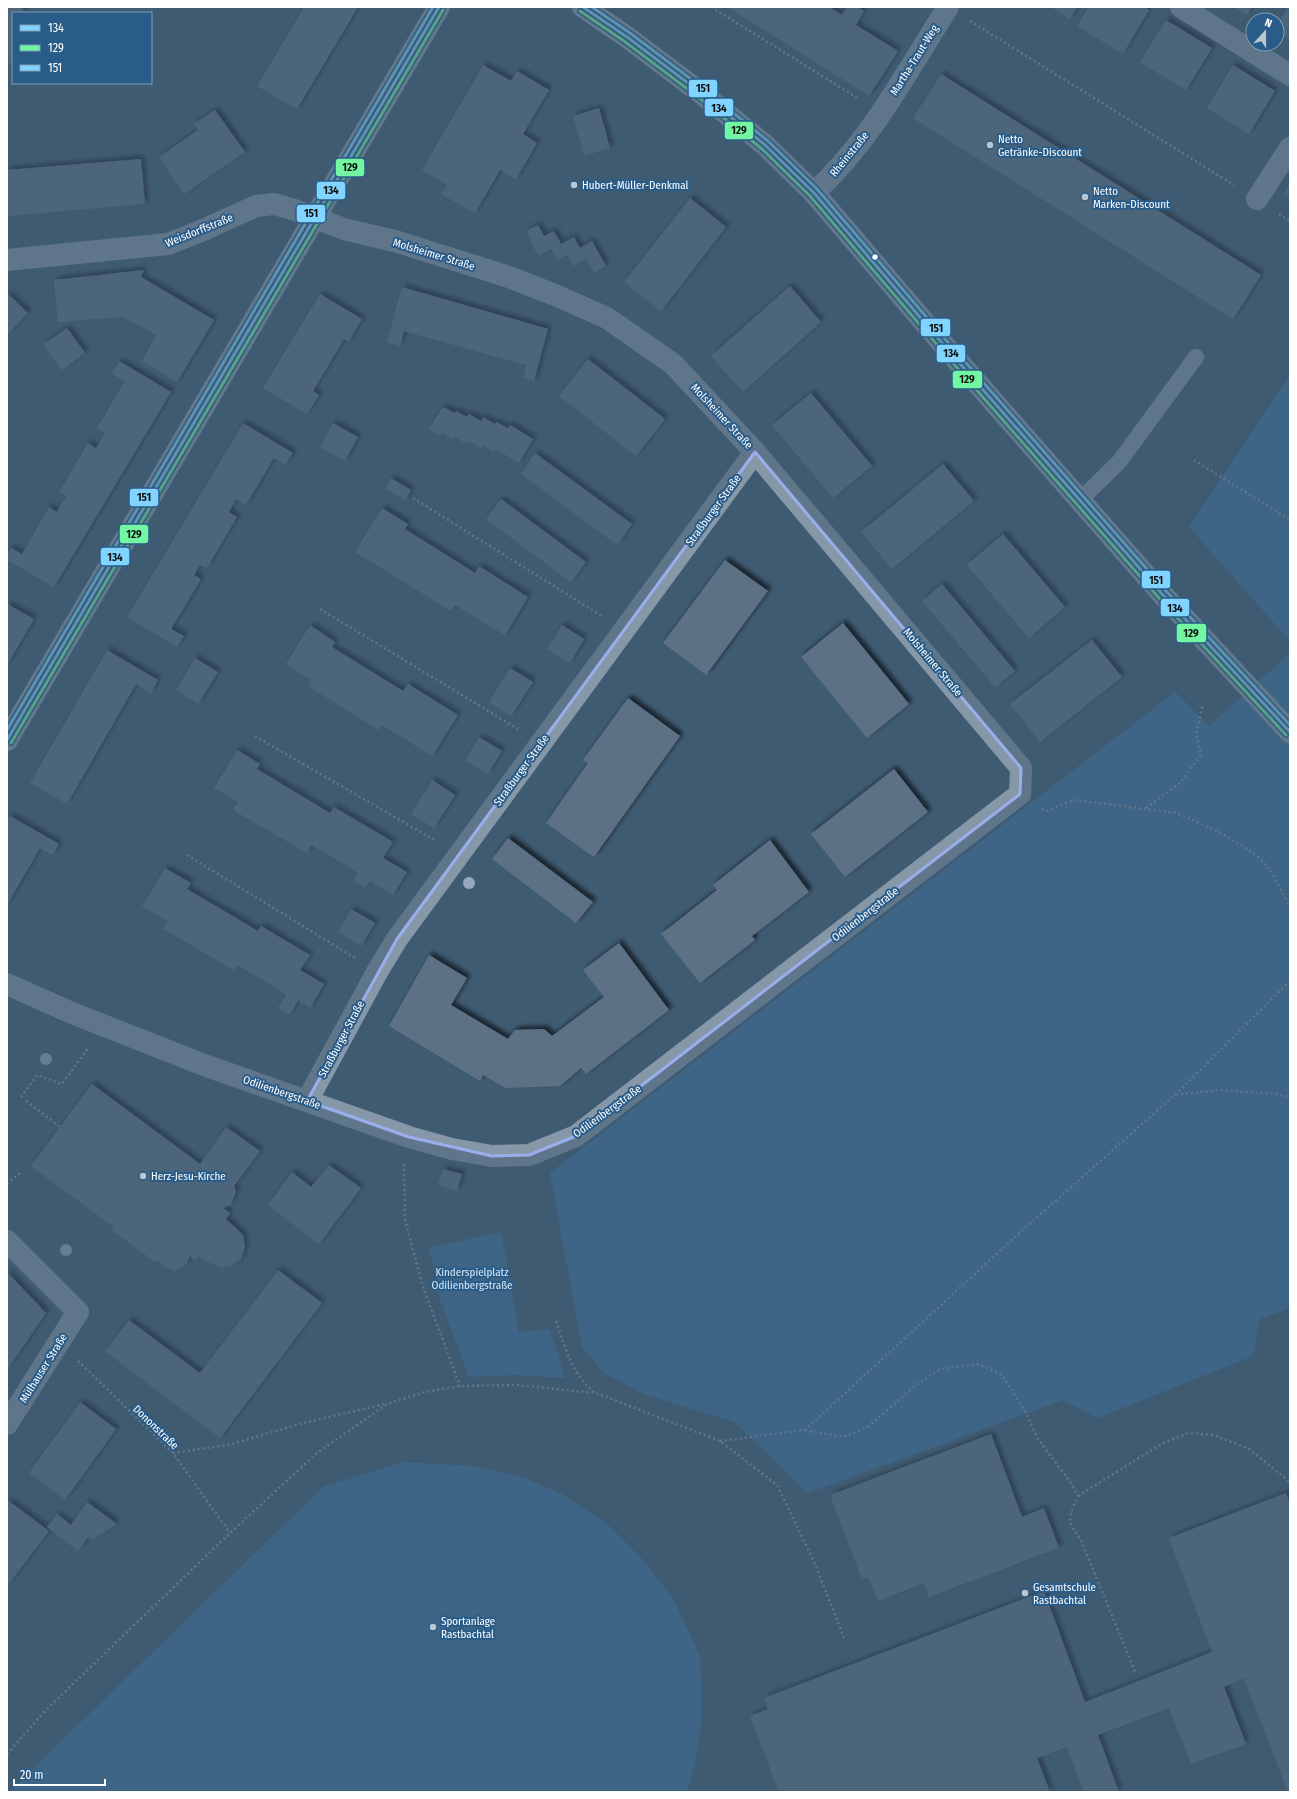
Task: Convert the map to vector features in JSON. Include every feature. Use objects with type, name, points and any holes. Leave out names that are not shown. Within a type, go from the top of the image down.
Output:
[{"type":"street","points":[[7,740],[439,7]]},
{"type":"street","points":[[583,7],[627,37],[701,93],[765,145],[814,193],[942,343],[1080,500],[1164,595],[1290,732]]},
{"type":"street","name":"Martha-Traut-Weg","points":[[881,113],[948,7]]},
{"type":"street","points":[[1181,7],[1290,75]]},
{"type":"street","name":"Rheinstraße","points":[[814,193],[845,162],[881,113]]},
{"type":"street","points":[[1257,199],[1290,148]]},
{"type":"street","name":"Weisdorffstraße","points":[[7,260],[168,244],[256,206],[274,204],[292,209],[314,218]]},
{"type":"street","name":"Molsheimer Straße","points":[[314,218],[344,229],[398,242],[509,277],[555,295],[607,318],[673,364],[756,452],[1021,768],[1020,794]]},
{"type":"street","name":"Straßburger Straße","points":[[307,1101],[377,972],[397,939],[756,452]]},
{"type":"street","name":"Odilienbergstraße","points":[[7,984],[72,1013],[204,1065],[409,1137],[452,1149],[492,1156],[529,1155],[576,1136],[1020,794]]},
{"type":"street","name":"Mülhauser Straße","points":[[7,1241],[78,1312],[7,1424]]},
{"type":"lane","points":[[1080,500],[1119,462],[1196,357]]},
{"type":"path","points":[[712,7],[881,113]]},
{"type":"path","points":[[968,20],[1290,221]]},
{"type":"path","points":[[1194,460],[1290,520]]},
{"type":"path","points":[[413,498],[624,630]]},
{"type":"path","points":[[320,609],[541,743]]},
{"type":"path","points":[[1145,808],[1180,783],[1201,755],[1196,735],[1203,704]]},
{"type":"path","points":[[255,736],[459,855]]},
{"type":"path","points":[[1020,794],[1030,804],[1046,812],[1074,800],[1177,813],[1219,832],[1252,852],[1270,869],[1290,908]]},
{"type":"path","points":[[187,854],[377,972]]},
{"type":"path","points":[[804,1430],[1026,1227],[1175,1095],[1290,981]]},
{"type":"path","points":[[20,1097],[37,1075],[62,1084],[87,1050]]},
{"type":"path","points":[[1175,1095],[1219,1090],[1276,1094],[1290,1097]]},
{"type":"path","points":[[26,1100],[60,1127]]},
{"type":"path","points":[[409,1137],[405,1152],[405,1220],[423,1286],[460,1386]]},
{"type":"path","points":[[7,1184],[21,1172]]},
{"type":"path","points":[[556,1321],[569,1360],[583,1382],[596,1393]]},
{"type":"path","name":"Dononstraße","points":[[58,1344],[173,1453],[230,1533]]},
{"type":"path","points":[[720,1441],[804,1430],[843,1437],[869,1426],[916,1385],[940,1369],[979,1364],[1002,1375],[1026,1413],[1038,1438],[1071,1483],[1078,1496]]},
{"type":"path","points":[[173,1453],[232,1444],[302,1423],[387,1404],[425,1392],[460,1386],[518,1385],[596,1393],[720,1441],[778,1485],[815,1564],[844,1638]]},
{"type":"path","points":[[7,1754],[46,1710],[230,1533],[317,1453],[387,1404]]},
{"type":"path","points":[[1136,1674],[1081,1540],[1070,1526],[1070,1515],[1078,1496],[1163,1443],[1189,1433],[1213,1435],[1248,1449],[1290,1482]]},
{"type":"highlighted area","points":[[755,452],[1021,768],[1020,794],[576,1136],[529,1155],[492,1156],[409,1137],[307,1101],[397,939]]},
{"type":"green space","points":[[1290,375],[1290,641],[1189,527]]},
{"type":"green space","points":[[1290,653],[1290,1308],[1260,1319],[1253,1356],[1098,1418],[1063,1400],[808,1493],[734,1422],[644,1394],[604,1373],[582,1347],[550,1173],[1175,692],[1209,726]]},
{"type":"green space","name":"Kinderspielplatz Odilienbergstraße","points":[[501,1232],[519,1332],[550,1329],[565,1378],[517,1375],[469,1377],[440,1299],[429,1248]]},
{"type":"green space","name":"Sportanlage Rastbachtal","points":[[403,1462],[473,1466],[525,1478],[564,1495],[608,1525],[642,1559],[673,1598],[700,1656],[702,1715],[696,1760],[687,1792],[9,1792],[323,1487]]},
{"type":"building","points":[[7,7],[21,7],[26,12],[12,12],[12,66],[7,61]]},
{"type":"building","points":[[304,7],[358,7],[297,109],[257,86]]},
{"type":"building","points":[[728,7],[829,7],[842,15],[847,7],[858,7],[864,11],[856,25],[898,51],[869,96]]},
{"type":"building","points":[[1051,7],[1077,7],[1070,19]]},
{"type":"building","points":[[1089,7],[1144,7],[1149,10],[1123,54],[1077,26]]},
{"type":"building","points":[[1234,7],[1252,7],[1249,12],[1245,12],[1245,14]]},
{"type":"building","points":[[1288,7],[1290,7],[1290,39],[1285,36],[1285,12]]},
{"type":"building","points":[[1166,20],[1212,48],[1186,90],[1140,62]]},
{"type":"building","points":[[483,65],[511,81],[517,71],[549,90],[523,134],[537,143],[516,179],[500,170],[475,213],[441,194],[447,185],[422,170]]},
{"type":"building","points":[[1233,65],[1275,91],[1249,134],[1207,108]]},
{"type":"building","points":[[941,74],[1261,275],[1233,319],[913,118]]},
{"type":"building","points":[[599,108],[610,148],[584,156],[573,116]]},
{"type":"building","points":[[215,110],[245,152],[184,194],[159,157],[198,130],[194,124]]},
{"type":"building","points":[[141,159],[145,204],[7,216],[7,170]]},
{"type":"building","points":[[1290,183],[1290,197],[1284,193]]},
{"type":"building","points":[[690,198],[726,227],[661,311],[624,282]]},
{"type":"building","points":[[538,225],[544,236],[554,231],[561,244],[574,237],[580,248],[592,241],[606,266],[594,273],[586,259],[573,266],[567,255],[557,260],[551,249],[538,256],[526,231]]},
{"type":"building","points":[[144,270],[141,277],[214,320],[177,382],[142,361],[156,335],[123,317],[58,322],[54,280]]},
{"type":"building","points":[[790,286],[821,322],[743,392],[711,356]]},
{"type":"building","points":[[402,287],[548,329],[534,381],[523,378],[526,365],[404,331],[400,346],[387,342]]},
{"type":"building","points":[[7,293],[28,313],[7,335]]},
{"type":"building","points":[[320,294],[362,319],[349,341],[344,339],[313,391],[319,395],[307,414],[263,388]]},
{"type":"building","points":[[67,328],[85,353],[62,370],[43,345]]},
{"type":"building","points":[[588,359],[665,419],[636,456],[559,396]]},
{"type":"building","points":[[119,361],[171,392],[54,587],[7,560],[7,554],[11,548],[22,554],[49,507],[57,512],[66,496],[59,492],[88,443],[96,448],[105,433],[97,428],[125,381],[112,374]]},
{"type":"building","points":[[811,393],[872,466],[833,498],[772,425]]},
{"type":"building","points":[[443,407],[455,413],[456,411],[467,417],[469,414],[481,421],[483,417],[495,424],[496,422],[508,428],[510,425],[533,439],[519,463],[496,449],[494,452],[482,445],[481,448],[469,441],[467,444],[455,437],[454,440],[442,433],[440,436],[429,429]]},
{"type":"building","points":[[243,423],[293,453],[285,465],[274,458],[246,505],[236,499],[229,512],[237,517],[207,568],[200,565],[194,575],[201,579],[171,629],[184,636],[177,647],[127,617]]},
{"type":"building","points":[[333,423],[358,437],[345,461],[320,447]]},
{"type":"building","points":[[535,453],[632,524],[617,545],[521,474]]},
{"type":"building","points":[[943,464],[974,501],[892,569],[861,532]]},
{"type":"building","points":[[391,478],[411,490],[405,501],[385,488]]},
{"type":"building","points":[[501,499],[586,562],[571,582],[486,519]]},
{"type":"building","points":[[382,508],[408,524],[405,529],[475,573],[479,566],[528,597],[505,635],[455,605],[451,611],[355,552]]},
{"type":"building","points":[[1003,534],[1065,607],[1029,638],[967,565]]},
{"type":"building","points":[[725,560],[768,591],[706,675],[663,643]]},
{"type":"building","points":[[942,584],[1015,671],[995,687],[922,601]]},
{"type":"building","points":[[7,604],[34,619],[7,665]]},
{"type":"building","points":[[843,623],[909,704],[867,738],[801,657]]},
{"type":"building","points":[[310,625],[335,642],[332,647],[403,691],[408,684],[458,715],[432,756],[382,725],[379,730],[308,686],[311,680],[286,664]]},
{"type":"building","points":[[562,625],[584,639],[570,663],[547,649]]},
{"type":"building","points":[[1092,640],[1122,677],[1040,742],[1010,704]]},
{"type":"building","points":[[107,650],[158,680],[151,693],[136,684],[67,804],[30,783]]},
{"type":"building","points":[[195,658],[218,672],[198,704],[176,690]]},
{"type":"building","points":[[510,668],[533,682],[511,716],[489,702]]},
{"type":"building","points":[[628,698],[680,736],[594,857],[546,823],[588,763],[583,760]]},
{"type":"building","points":[[479,737],[502,751],[488,774],[465,760]]},
{"type":"building","points":[[237,750],[260,764],[257,769],[330,813],[334,807],[393,842],[383,858],[407,872],[393,895],[370,881],[365,888],[353,881],[358,873],[336,859],[311,845],[307,853],[233,810],[238,802],[214,788]]},
{"type":"building","points":[[894,769],[928,812],[845,877],[811,834]]},
{"type":"building","points":[[432,780],[455,795],[434,828],[411,814]]},
{"type":"building","points":[[10,816],[59,844],[53,855],[40,848],[7,905],[7,822]]},
{"type":"building","points":[[508,838],[593,902],[576,923],[492,859]]},
{"type":"building","points":[[770,840],[809,892],[752,936],[755,940],[700,983],[661,934],[717,890],[713,885]]},
{"type":"building","points":[[165,868],[191,883],[187,889],[258,931],[261,926],[310,955],[300,970],[324,984],[310,1008],[298,1000],[290,1015],[278,1008],[286,994],[238,965],[234,970],[163,929],[168,921],[142,906]]},
{"type":"building","points":[[351,909],[375,923],[361,946],[338,932]]},
{"type":"building","points":[[619,943],[669,1010],[586,1074],[581,1068],[560,1086],[506,1088],[483,1075],[480,1081],[389,1026],[429,955],[467,978],[451,1005],[508,1039],[515,1030],[544,1029],[552,1036],[604,997],[583,970]]},
{"type":"building","name":"Herz-Jesu-Kirche","points":[[92,1084],[200,1164],[226,1127],[260,1151],[234,1186],[236,1191],[231,1205],[223,1208],[230,1213],[226,1219],[243,1235],[245,1247],[241,1259],[232,1266],[222,1268],[198,1256],[195,1260],[190,1256],[186,1265],[175,1271],[164,1267],[157,1259],[155,1262],[112,1230],[114,1227],[31,1166]]},
{"type":"building","points":[[329,1165],[361,1188],[319,1244],[268,1205],[292,1172],[311,1187]]},
{"type":"building","points":[[443,1169],[462,1174],[457,1191],[438,1185]]},
{"type":"building","points":[[278,1270],[322,1303],[220,1438],[105,1351],[129,1320],[200,1373]]},
{"type":"building","points":[[7,1272],[46,1313],[7,1370]]},
{"type":"building","points":[[80,1402],[116,1429],[65,1500],[29,1473]]},
{"type":"building","points":[[991,1434],[1022,1517],[1044,1508],[1059,1548],[929,1597],[924,1583],[878,1601],[868,1577],[862,1579],[830,1495]]},
{"type":"building","points":[[1286,1493],[1290,1503],[1290,1792],[1288,1792],[1244,1678],[1224,1687],[1246,1744],[1191,1764],[1169,1708],[1098,1735],[1119,1792],[1084,1792],[1067,1747],[1037,1758],[1050,1792],[779,1792],[750,1716],[768,1709],[764,1698],[1044,1591],[1085,1702],[1212,1652],[1169,1538]]},
{"type":"building","points":[[9,1501],[49,1531],[7,1586],[7,1504]]},
{"type":"building","points":[[87,1502],[117,1524],[92,1540],[88,1537],[78,1551],[47,1527],[57,1514],[71,1525]]},
{"type":"transit line","name":"151","points":[[7,730],[433,7]]},
{"type":"transit line","name":"134","points":[[7,740],[439,7]]},
{"type":"transit line","name":"134","points":[[583,7],[627,37],[701,93],[765,145],[814,193],[942,343],[1163,595],[1290,732]]},
{"type":"transit line","name":"151","points":[[592,7],[630,33],[704,89],[768,141],[817,189],[946,340],[1167,592],[1290,725]]},
{"type":"transit line","name":"129","points":[[11,743],[443,10]]},
{"type":"transit line","name":"129","points":[[580,11],[624,41],[698,97],[762,149],[810,196],[938,346],[1159,598],[1286,735]]},
{"type":"place","name":"Netto Getränke-Discount","points":[[990,145]]},
{"type":"place","name":"Hubert-Müller-Denkmal","points":[[574,185]]},
{"type":"place","name":"Netto Marken-Discount","points":[[1085,197]]},
{"type":"place","name":"Herz-Jesu-Kirche","points":[[143,1176]]},
{"type":"place","name":"Gesamtschule Rastbachtal","points":[[1025,1593]]},
{"type":"place","name":"Sportanlage Rastbachtal","points":[[433,1627]]}]
